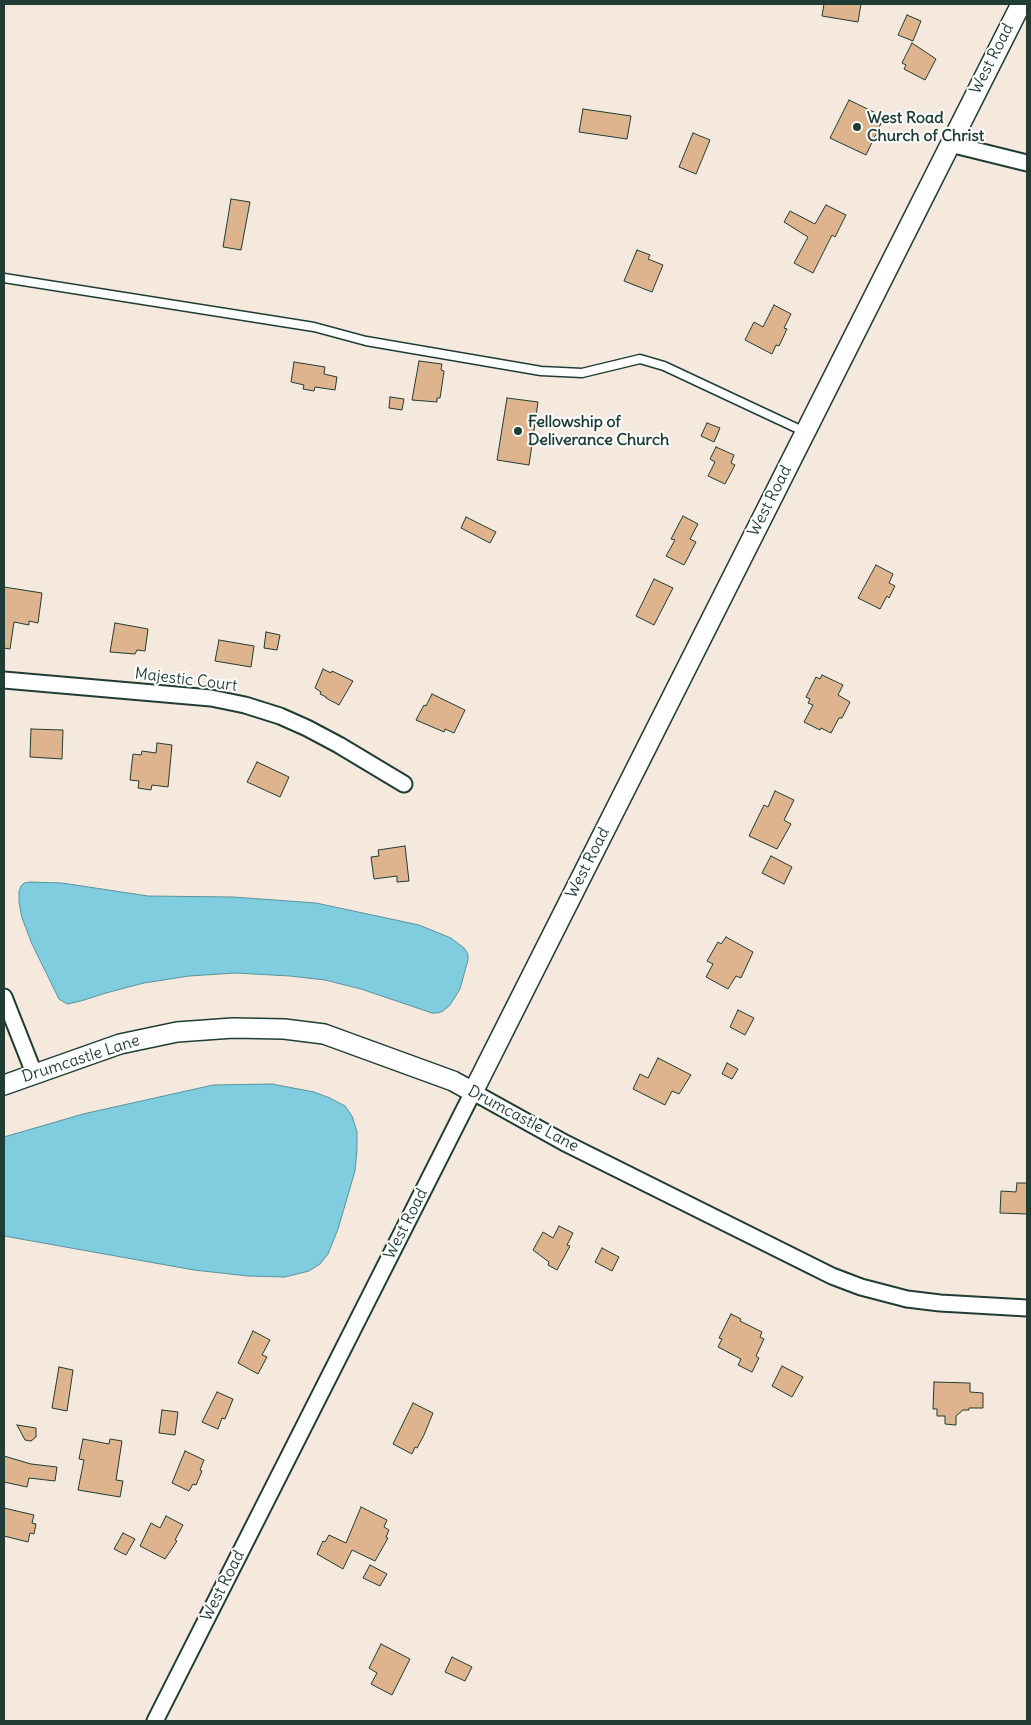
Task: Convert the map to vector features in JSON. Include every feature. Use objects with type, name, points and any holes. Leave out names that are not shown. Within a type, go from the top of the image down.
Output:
[{"type":"street","name":"West Road","points":[[155,1721],[1020,4]]},
{"type":"street","points":[[950,144],[1027,163]]},
{"type":"street","name":"Majestic Court","points":[[4,680],[212,698],[245,705],[280,716],[307,728],[404,784]]},
{"type":"street","points":[[4,997],[34,1074]]},
{"type":"street","name":"Drumcastle Lane","points":[[4,1085],[120,1044],[177,1032],[233,1028],[284,1029],[324,1034],[453,1082],[565,1142],[832,1276],[861,1287],[907,1300],[1027,1308]]},
{"type":"lane","points":[[4,278],[314,327],[366,341],[541,372],[582,373],[640,359],[664,366],[805,432]]},
{"type":"water","points":[[24,883],[62,883],[148,896],[233,897],[316,903],[419,925],[451,938],[464,948],[468,954],[468,960],[460,989],[450,1005],[438,1013],[432,1013],[361,989],[325,980],[236,973],[189,976],[144,983],[67,1004],[59,999],[32,944],[22,918],[19,892]]},
{"type":"water","points":[[272,1084],[314,1092],[345,1106],[352,1116],[357,1132],[355,1171],[338,1229],[328,1254],[320,1264],[309,1271],[285,1277],[248,1276],[194,1270],[4,1236],[4,1137],[83,1114],[213,1085]]},
{"type":"building","points":[[824,4],[861,4],[858,22],[822,16]]},
{"type":"building","points":[[907,15],[921,21],[913,41],[898,35]]},
{"type":"building","points":[[912,43],[936,59],[925,80],[904,69],[906,65],[902,63]]},
{"type":"building","name":"West Road Church of Christ","points":[[849,100],[884,117],[866,155],[830,138]]},
{"type":"building","points":[[583,109],[631,116],[627,139],[579,132]]},
{"type":"building","points":[[693,133],[710,140],[696,174],[679,167]]},
{"type":"building","points":[[231,199],[250,202],[241,250],[223,247]]},
{"type":"building","points":[[826,205],[846,215],[835,237],[832,235],[813,273],[794,263],[808,237],[784,222],[790,211],[815,224]]},
{"type":"building","points":[[637,250],[650,255],[648,259],[663,265],[652,292],[624,281]]},
{"type":"building","points":[[774,305],[791,314],[784,328],[787,329],[779,346],[776,345],[772,354],[745,340],[754,322],[763,327]]},
{"type":"building","points":[[419,361],[442,364],[441,370],[444,371],[440,398],[437,398],[437,402],[412,400]]},
{"type":"building","points":[[294,362],[325,367],[324,374],[337,377],[335,390],[315,387],[314,391],[303,389],[304,385],[291,382]]},
{"type":"building","points":[[390,397],[404,399],[402,410],[389,408]]},
{"type":"building","name":"Fellowship of Deliverance Church","points":[[507,398],[538,402],[529,465],[497,460]]},
{"type":"building","points":[[707,423],[720,428],[714,442],[701,436]]},
{"type":"building","points":[[716,447],[734,455],[731,463],[735,465],[725,484],[708,476],[715,462],[710,459]]},
{"type":"building","points":[[683,516],[698,524],[690,539],[696,542],[684,565],[666,556],[675,540],[671,539]]},
{"type":"building","points":[[466,517],[496,532],[490,543],[461,528]]},
{"type":"building","points":[[876,565],[893,574],[889,583],[895,586],[889,598],[887,596],[880,609],[858,598]]},
{"type":"building","points":[[654,579],[673,588],[654,625],[636,616]]},
{"type":"building","points":[[4,587],[42,593],[38,623],[29,621],[29,625],[14,622],[10,649],[4,648]]},
{"type":"building","points":[[115,623],[148,629],[145,651],[137,650],[135,654],[110,652]]},
{"type":"building","points":[[266,632],[280,635],[277,650],[264,648]]},
{"type":"building","points":[[219,640],[254,646],[251,667],[215,661]]},
{"type":"building","points":[[323,669],[353,681],[339,705],[320,694],[321,692],[315,688]]},
{"type":"building","points":[[822,675],[843,685],[838,695],[850,702],[842,718],[839,718],[831,733],[804,722],[813,705],[808,703],[810,699],[806,697],[816,677],[820,679]]},
{"type":"building","points":[[432,694],[465,710],[454,733],[445,729],[444,732],[416,720]]},
{"type":"building","points":[[31,729],[63,730],[62,759],[30,757]]},
{"type":"building","points":[[157,743],[172,745],[168,787],[152,785],[151,790],[138,788],[139,781],[130,780],[133,754],[141,755],[142,751],[156,753]]},
{"type":"building","points":[[257,762],[289,777],[280,797],[247,782]]},
{"type":"building","points":[[775,791],[794,800],[784,820],[791,824],[777,849],[749,836],[764,805],[768,807]]},
{"type":"building","points":[[405,846],[409,881],[397,882],[397,876],[374,879],[371,857],[379,856],[378,850]]},
{"type":"building","points":[[771,856],[792,867],[784,884],[762,873]]},
{"type":"building","points":[[726,937],[753,952],[741,978],[736,976],[728,989],[706,977],[713,964],[707,961],[718,942],[721,944]]},
{"type":"building","points":[[738,1010],[754,1018],[745,1035],[730,1027]]},
{"type":"building","points":[[658,1058],[691,1075],[679,1094],[672,1091],[665,1105],[633,1089],[640,1074],[648,1078]]},
{"type":"building","points":[[727,1063],[738,1069],[732,1079],[722,1074]]},
{"type":"building","points":[[1017,1183],[1027,1183],[1027,1214],[1000,1213],[1001,1191],[1016,1192]]},
{"type":"building","points":[[559,1226],[573,1233],[567,1245],[570,1246],[557,1270],[548,1265],[549,1262],[533,1250],[543,1232],[553,1238]]},
{"type":"building","points":[[602,1248],[619,1257],[612,1271],[595,1262]]},
{"type":"building","points":[[731,1314],[741,1319],[740,1321],[762,1332],[760,1337],[764,1339],[756,1356],[759,1358],[752,1372],[738,1365],[741,1359],[718,1347],[722,1339],[719,1338]]},
{"type":"building","points":[[253,1331],[270,1340],[262,1355],[267,1357],[258,1374],[238,1363]]},
{"type":"building","points":[[782,1366],[803,1377],[792,1397],[772,1386]]},
{"type":"building","points":[[59,1367],[73,1370],[67,1411],[52,1408]]},
{"type":"building","points":[[934,1382],[970,1383],[970,1392],[983,1393],[983,1408],[963,1410],[956,1416],[956,1425],[945,1424],[945,1416],[937,1416],[937,1409],[933,1409]]},
{"type":"building","points":[[217,1392],[233,1399],[225,1419],[222,1418],[218,1429],[202,1422]]},
{"type":"building","points":[[413,1403],[433,1413],[424,1435],[412,1454],[393,1444]]},
{"type":"building","points":[[162,1410],[178,1412],[175,1435],[159,1433]]},
{"type":"building","points":[[17,1425],[36,1428],[36,1437],[31,1441],[25,1440]]},
{"type":"building","points":[[83,1439],[109,1444],[110,1439],[122,1441],[116,1480],[123,1481],[120,1497],[78,1490],[84,1460],[79,1459]]},
{"type":"building","points":[[185,1451],[204,1460],[196,1485],[193,1484],[189,1491],[172,1483]]},
{"type":"building","points":[[4,1456],[31,1464],[57,1467],[55,1481],[29,1478],[27,1487],[4,1482]]},
{"type":"building","points":[[361,1507],[387,1520],[384,1527],[389,1530],[386,1537],[388,1538],[375,1561],[352,1550],[343,1569],[317,1554],[323,1541],[325,1542],[329,1535],[346,1543]]},
{"type":"building","points":[[4,1508],[34,1515],[32,1523],[36,1524],[34,1534],[30,1533],[28,1542],[4,1536]]},
{"type":"building","points":[[166,1516],[183,1525],[175,1540],[177,1541],[165,1559],[140,1546],[151,1523],[160,1528]]},
{"type":"building","points":[[123,1533],[135,1539],[126,1555],[114,1549]]},
{"type":"building","points":[[370,1565],[387,1574],[380,1586],[363,1578]]},
{"type":"building","points":[[381,1644],[410,1659],[392,1695],[371,1684],[377,1673],[369,1668]]},
{"type":"building","points":[[452,1657],[472,1667],[465,1681],[445,1672]]},
{"type":"place","name":"West Road Church of Christ","points":[[857,127]]},
{"type":"place","name":"Fellowship of Deliverance Church","points":[[518,431]]}]
